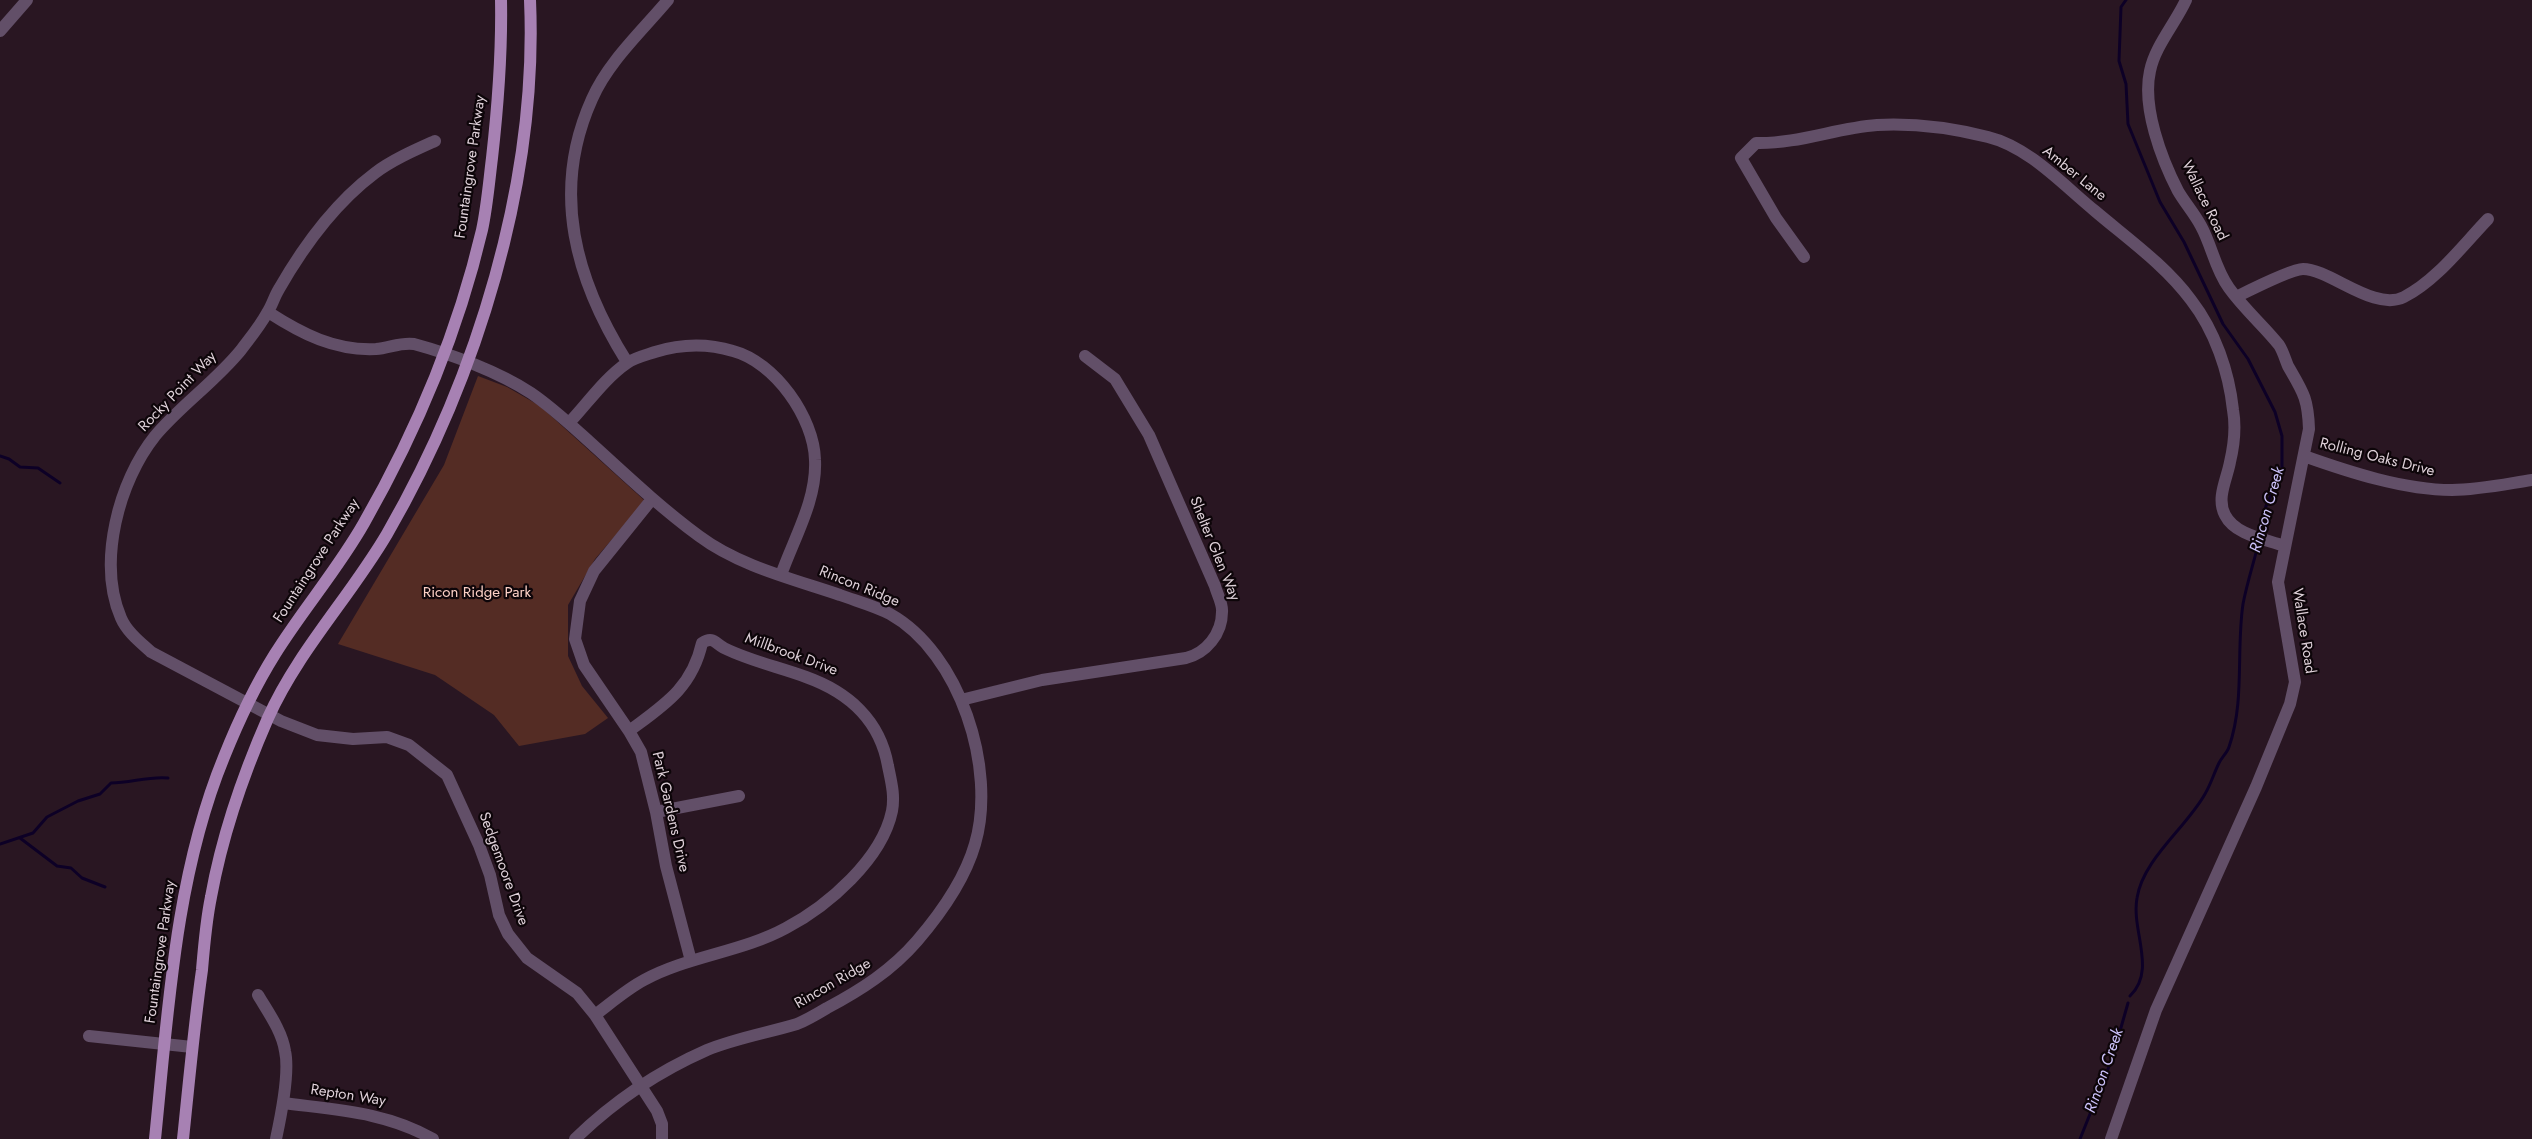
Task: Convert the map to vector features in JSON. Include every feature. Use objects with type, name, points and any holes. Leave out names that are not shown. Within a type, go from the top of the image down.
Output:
[{"type":"main road","name":"Fountaingrove Parkway","points":[[155,1139],[184,892],[190,860],[204,809],[248,703],[275,654],[364,525],[404,447],[444,354],[462,303],[482,227],[499,87],[501,0]]},
{"type":"main road","points":[[183,1139],[192,1047],[211,896],[230,818],[270,715],[296,667],[386,536],[427,460],[487,310],[506,232],[515,181],[527,86],[531,30],[530,0]]},
{"type":"street","points":[[0,31],[27,0]]},
{"type":"street","points":[[627,362],[598,312],[587,285],[570,206],[570,168],[592,99],[608,72],[668,0]]},
{"type":"street","name":"Wallace Road","points":[[2112,1139],[2156,1010],[2256,787],[2290,704],[2295,682],[2278,582],[2309,429],[2308,408],[2303,390],[2280,347],[2236,297],[2215,262],[2202,227],[2178,190],[2149,118],[2149,73],[2154,54],[2176,22],[2186,0]]},
{"type":"street","name":"Amber Lane","points":[[1804,256],[1776,218],[1741,158],[1756,143],[1780,144],[1877,125],[1964,132],[1999,140],[2019,150],[2167,272],[2192,300],[2202,315],[2216,346],[2227,378],[2234,412],[2234,436],[2222,495],[2223,509],[2233,525],[2284,546]]},
{"type":"street","name":"Rocky Point Way","points":[[248,703],[151,652],[135,638],[121,619],[112,579],[114,527],[125,487],[137,463],[156,436],[211,383],[240,351],[268,312],[278,290],[324,222],[375,172],[435,141]]},
{"type":"street","points":[[2236,297],[2302,269],[2323,275],[2349,288],[2378,298],[2402,298],[2430,280],[2488,220]]},
{"type":"street","name":"Rincon Ridge","points":[[268,312],[317,340],[343,347],[377,349],[404,343],[426,347],[518,385],[569,423],[652,499],[702,538],[732,556],[890,614],[916,633],[941,660],[961,700],[975,745],[983,794],[979,830],[974,848],[954,891],[918,940],[891,968],[856,993],[806,1020],[710,1049],[661,1072],[614,1104],[575,1139]]},
{"type":"street","points":[[569,423],[627,362],[674,346],[704,345],[735,351],[776,378],[788,391],[811,434],[815,459],[807,509],[781,575]]},
{"type":"street","name":"Shelter Glen Way","points":[[961,700],[1042,680],[1183,658],[1204,650],[1215,638],[1223,610],[1149,435],[1115,379],[1085,356]]},
{"type":"street","name":"Rolling Oaks Drive","points":[[2304,456],[2329,465],[2425,489],[2455,490],[2532,480]]},
{"type":"street","name":"Park Gardens Drive","points":[[652,499],[594,571],[583,594],[576,620],[575,639],[584,665],[642,752],[668,874],[691,961]]},
{"type":"street","name":"Millbrook Drive","points":[[595,1015],[644,980],[691,961],[786,929],[828,901],[863,865],[883,836],[892,811],[893,793],[887,757],[875,729],[862,710],[848,697],[828,685],[765,665],[722,647],[715,640],[708,639],[702,643],[699,656],[685,681],[670,700],[629,730]]},
{"type":"street","name":"Sedgemoore Drive","points":[[248,703],[270,715],[317,735],[353,739],[387,737],[409,745],[447,776],[479,845],[490,876],[499,916],[508,934],[527,958],[577,993],[595,1015],[642,1085],[662,1124],[662,1139]]},
{"type":"street","points":[[656,812],[739,796]]},
{"type":"street","points":[[258,995],[273,1021],[286,1052],[283,1103],[276,1139]]},
{"type":"street","points":[[89,1036],[192,1047]]},
{"type":"street","name":"Repton Way","points":[[283,1103],[379,1115],[410,1126],[433,1139]]},
{"type":"green space","name":"Ricon Ridge Park","points":[[478,376],[507,387],[540,406],[645,501],[595,559],[568,605],[568,656],[582,686],[608,718],[585,734],[519,746],[494,715],[435,675],[338,644],[444,465]]},
{"type":"waterway","name":"Rincon Creek","points":[[2126,0],[2121,7],[2119,61],[2126,84],[2128,124],[2160,202],[2184,242],[2223,324],[2248,359],[2275,412],[2282,436],[2282,472],[2266,506],[2260,535]]},
{"type":"waterway","points":[[0,456],[9,459],[20,467],[38,468],[60,483]]},
{"type":"waterway","name":"Rincon Creek","points":[[2130,996],[2138,986],[2142,974],[2136,911],[2141,884],[2147,870],[2156,857],[2197,807],[2229,747],[2234,730],[2239,694],[2243,604],[2259,541]]},
{"type":"waterway","points":[[0,844],[33,833],[47,817],[78,801],[100,794],[111,783],[168,778]]},
{"type":"waterway","points":[[20,838],[57,866],[71,868],[82,878],[105,887]]},
{"type":"waterway","name":"Rincon Creek","points":[[2080,1139],[2112,1059],[2128,1003]]}]
